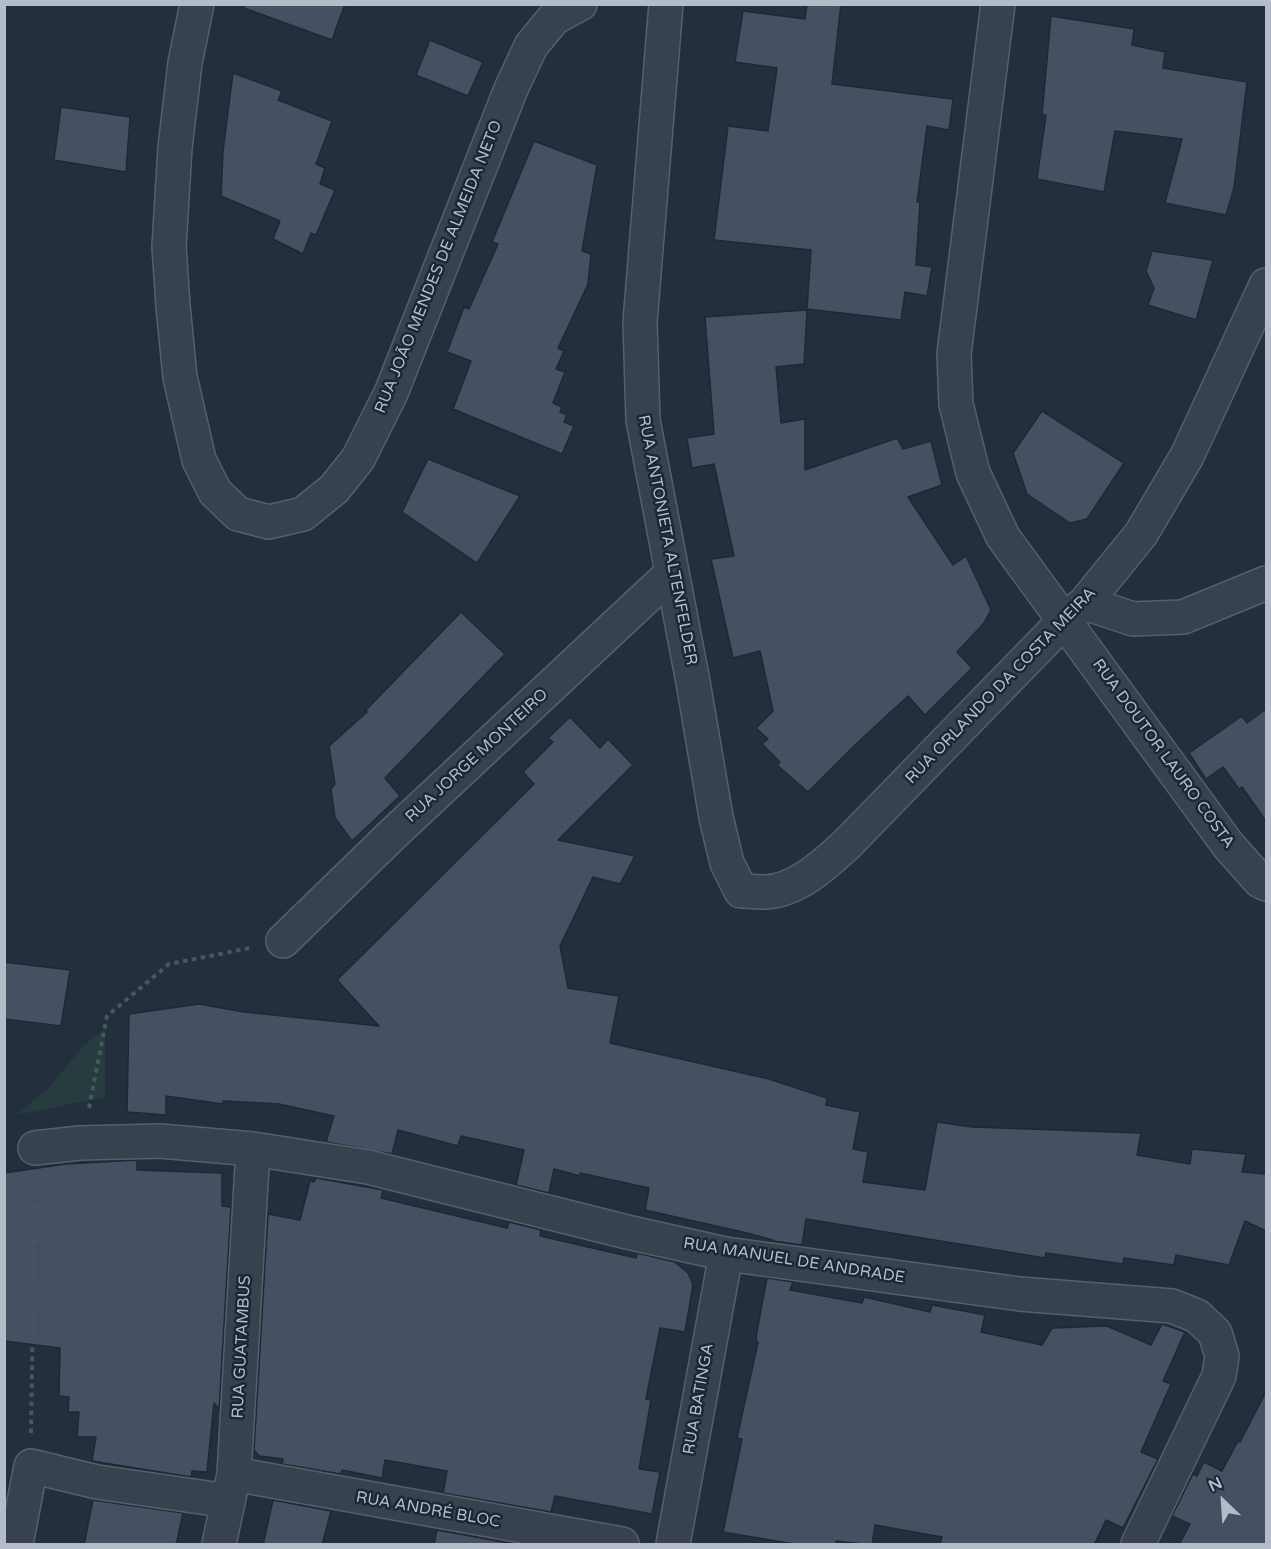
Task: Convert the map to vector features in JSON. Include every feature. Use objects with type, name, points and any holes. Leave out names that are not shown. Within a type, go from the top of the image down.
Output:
[{"type":"street","name":"RUA JOÃO MENDES DE ALMEIDA NETO","points":[[197,4],[185,63],[175,148],[169,246],[180,377],[199,460],[215,492],[238,514],[269,522],[303,514],[334,489],[358,459],[391,393],[507,99],[531,46],[554,18],[580,4]]},
{"type":"street","name":"RUA ANTONIETA ALTENFELDER","points":[[666,4],[640,322],[643,420],[716,817],[727,863],[741,891]]},
{"type":"street","name":"RUA DOUTOR LAURO COSTA","points":[[998,4],[954,354],[956,404],[973,473],[1003,537],[1075,611],[1228,846],[1260,881],[1266,884]]},
{"type":"street","name":"RUA ORLANDO DA COSTA MEIRA","points":[[741,891],[767,892],[791,885],[822,866],[847,844],[1075,611],[1141,534],[1187,456],[1266,285]]},
{"type":"street","name":"RUA JORGE MONTEIRO","points":[[283,941],[394,833],[672,573]]},
{"type":"street","points":[[1075,611],[1133,619],[1183,617],[1266,583]]},
{"type":"street","name":"RUA MANUEL DE ANDRADE","points":[[35,1148],[80,1143],[160,1141],[253,1149],[368,1167],[627,1232],[726,1254],[1020,1294],[1172,1306],[1197,1316],[1215,1333],[1222,1356],[1219,1376],[1138,1545]]},
{"type":"street","name":"RUA GUATAMBUS","points":[[219,1545],[231,1487],[253,1149]]},
{"type":"street","name":"RUA BATINGA","points":[[673,1545],[726,1254]]},
{"type":"street","points":[[16,1545],[31,1466]]},
{"type":"street","name":"RUA ANDRÉ BLOC","points":[[31,1466],[97,1482],[231,1487],[622,1545]]},
{"type":"path","points":[[80,1143],[97,1074],[107,1016],[169,964],[283,941]]},
{"type":"path","points":[[31,1466],[35,1148]]},
{"type":"green space","points":[[105,1029],[105,1098],[18,1114],[50,1086],[84,1045]]},
{"type":"building","points":[[245,4],[345,4],[332,40],[244,8]]},
{"type":"building","points":[[807,4],[841,4],[832,84],[953,99],[949,130],[927,126],[917,202],[920,202],[916,265],[932,267],[927,296],[905,292],[901,320],[807,309],[811,250],[714,240],[728,126],[768,131],[777,68],[735,62],[743,11],[805,19]]},
{"type":"building","points":[[1051,16],[1134,29],[1132,45],[1165,52],[1163,68],[1247,82],[1234,188],[1226,215],[1165,203],[1182,139],[1115,131],[1104,192],[1037,179],[1046,115],[1042,115]]},
{"type":"building","points":[[430,40],[483,62],[468,96],[416,75]]},
{"type":"building","points":[[233,73],[282,91],[278,100],[332,121],[316,164],[325,168],[320,184],[335,190],[316,235],[311,233],[303,254],[273,239],[280,221],[221,196],[223,151]]},
{"type":"building","points":[[61,107],[130,117],[126,172],[54,160]]},
{"type":"building","points":[[534,141],[597,165],[582,251],[591,254],[588,284],[558,348],[564,351],[556,369],[565,372],[553,403],[562,407],[560,412],[567,415],[564,422],[574,426],[562,454],[453,409],[471,361],[447,352],[464,307],[469,309],[498,244],[492,242]]},
{"type":"building","points":[[1152,251],[1213,260],[1196,320],[1148,305],[1154,288],[1146,271]]},
{"type":"building","points":[[807,310],[804,364],[776,367],[781,423],[805,419],[805,470],[897,438],[903,449],[931,441],[942,485],[908,497],[953,565],[966,556],[991,610],[984,623],[957,652],[972,668],[925,715],[908,696],[808,792],[777,765],[780,762],[762,744],[768,739],[756,728],[773,711],[760,651],[733,658],[711,559],[734,556],[714,464],[692,468],[687,438],[714,434],[705,317]]},
{"type":"building","points":[[1042,411],[1124,463],[1087,519],[1070,523],[1027,494],[1013,453]]},
{"type":"building","points":[[428,459],[520,496],[477,563],[402,512]]},
{"type":"building","points":[[461,612],[505,654],[385,778],[400,796],[352,841],[335,818],[331,789],[335,784],[329,746],[367,712],[366,710]]},
{"type":"building","points":[[1266,709],[1266,821],[1242,787],[1239,789],[1223,767],[1206,779],[1189,753],[1242,716],[1247,723]]},
{"type":"building","points":[[570,717],[600,748],[608,739],[633,765],[558,840],[635,856],[620,884],[593,877],[560,946],[568,988],[619,996],[610,1043],[769,1079],[827,1098],[826,1105],[860,1112],[853,1149],[868,1152],[863,1182],[925,1190],[937,1122],[972,1127],[1141,1133],[1137,1155],[1190,1164],[1192,1149],[1246,1154],[1242,1172],[1266,1174],[1266,1231],[1245,1221],[1229,1265],[1176,1255],[1174,1265],[1124,1258],[1123,1264],[1046,1253],[1045,1258],[806,1219],[802,1245],[773,1241],[645,1210],[649,1188],[580,1173],[580,1176],[554,1169],[549,1193],[516,1185],[524,1150],[461,1136],[458,1146],[398,1130],[392,1154],[326,1142],[334,1116],[279,1104],[223,1101],[223,1104],[166,1096],[166,1115],[127,1112],[129,1014],[199,1004],[244,1012],[379,1026],[337,980],[534,784],[523,772],[553,742],[548,738]]},
{"type":"building","points":[[4,962],[70,970],[61,1026],[4,1019]]},
{"type":"building","points":[[137,1160],[137,1170],[222,1173],[222,1206],[231,1207],[219,1409],[214,1403],[207,1472],[192,1471],[191,1477],[92,1461],[96,1437],[77,1437],[79,1412],[68,1412],[69,1397],[59,1396],[60,1348],[4,1341],[4,1173],[66,1164]]},
{"type":"building","points":[[316,1178],[383,1190],[381,1198],[507,1228],[509,1222],[541,1230],[540,1236],[636,1258],[637,1253],[675,1262],[688,1273],[693,1285],[685,1332],[660,1328],[646,1399],[651,1400],[639,1469],[660,1472],[652,1514],[555,1496],[551,1512],[443,1493],[447,1471],[385,1460],[382,1478],[342,1470],[341,1474],[282,1464],[283,1459],[259,1456],[254,1450],[268,1214],[300,1220],[310,1181],[314,1182]]},
{"type":"building","points":[[767,1278],[793,1282],[790,1290],[862,1303],[864,1297],[930,1312],[932,1305],[985,1315],[981,1332],[1042,1345],[1052,1328],[1107,1326],[1151,1345],[1162,1324],[1185,1332],[1163,1381],[1171,1384],[1141,1452],[1158,1459],[1123,1528],[1106,1520],[1094,1545],[940,1545],[942,1537],[875,1525],[872,1545],[836,1541],[836,1545],[800,1545],[723,1532],[742,1439],[737,1438],[758,1342],[756,1341],[757,1331]]},
{"type":"building","points":[[1266,1392],[1266,1545],[1179,1545],[1190,1524],[1172,1516],[1193,1474],[1197,1476],[1204,1462],[1222,1471]]},
{"type":"building","points":[[93,1500],[183,1513],[176,1545],[84,1545]]},
{"type":"building","points":[[273,1500],[331,1511],[322,1545],[263,1545]]},
{"type":"building","points":[[437,1530],[519,1545],[434,1545]]}]
